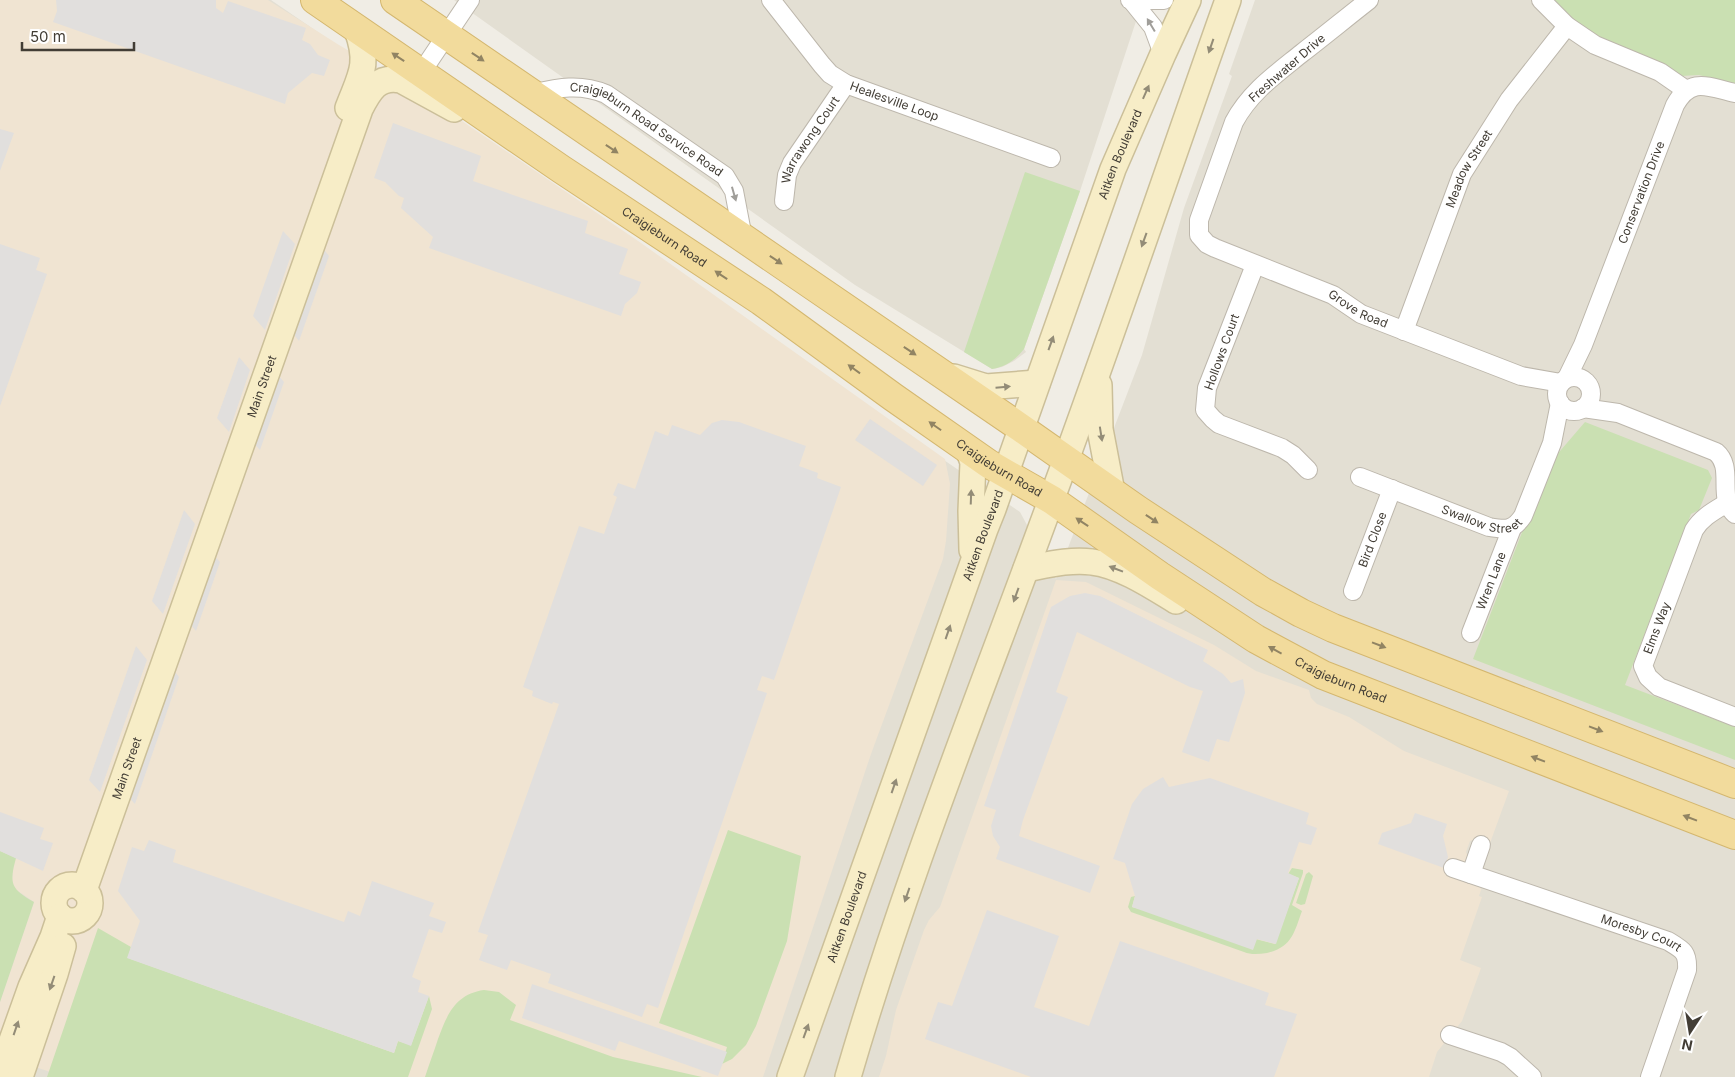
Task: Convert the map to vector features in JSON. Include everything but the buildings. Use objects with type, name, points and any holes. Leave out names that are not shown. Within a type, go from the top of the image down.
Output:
[{"type":"main road","name":"Craigieburn Road","points":[[315,0],[561,169],[761,301],[990,464],[1052,500],[1238,628],[1294,661],[1323,675],[1735,835]]},
{"type":"main road","points":[[395,0],[940,372],[1112,492],[1263,592],[1333,628],[1735,784]]},
{"type":"main road","name":"Aitken Boulevard","points":[[790,1077],[1113,169],[1188,0]]},
{"type":"main road","points":[[848,1077],[873,991],[1052,500],[1228,0]]},
{"type":"main road","name":"Main Street","points":[[77,888],[83,858],[362,74],[364,48],[357,30]]},
{"type":"main road","name":"Main Street","points":[[77,888],[174,631],[364,101],[381,81],[392,78],[401,80],[451,106],[527,154],[561,169]]},
{"type":"main road","points":[[1099,368],[1100,429],[1112,492]]},
{"type":"main road","points":[[940,372],[986,387],[1037,383]]},
{"type":"main road","points":[[968,449],[973,462],[971,511],[973,563]]},
{"type":"main road","points":[[1026,569],[1065,562],[1093,562],[1118,570],[1149,585],[1196,613],[1238,628]]},
{"type":"main road","points":[[0,1074],[30,987],[53,937],[67,918],[86,915],[90,906],[89,897],[77,888]]},
{"type":"main road","points":[[20,1077],[55,974],[64,941],[67,918]]},
{"type":"street","points":[[421,73],[470,0]]},
{"type":"street","points":[[1131,0],[1164,0]]},
{"type":"street","points":[[1131,0],[1153,27],[1163,54]]},
{"type":"street","name":"Freshwater Drive","points":[[1199,235],[1199,220],[1240,110],[1268,80],[1369,0]]},
{"type":"street","points":[[1540,0],[1567,26],[1604,50],[1660,72],[1686,90],[1694,86],[1705,86],[1735,93]]},
{"type":"street","name":"Healesville Loop","points":[[773,1],[822,66],[830,74],[846,84],[1051,158]]},
{"type":"street","name":"Meadow Street","points":[[1404,330],[1462,174],[1509,100],[1567,26]]},
{"type":"street","name":"Warrawong Court","points":[[784,200],[787,175],[792,163],[846,84]]},
{"type":"street","name":"Craigieburn Road Service Road","points":[[531,94],[569,87],[585,87],[606,94],[614,99],[725,176],[734,191],[743,238]]},
{"type":"street","name":"Conservation Drive","points":[[1561,390],[1583,345],[1675,105],[1681,94],[1686,90]]},
{"type":"street","name":"Grove Road","points":[[1199,235],[1207,244],[1254,265],[1333,295],[1362,314],[1561,390]]},
{"type":"street","name":"Hollows Court","points":[[1254,265],[1207,388],[1205,410],[1219,424],[1282,448],[1293,455],[1308,470]]},
{"type":"street","name":"Conservation Drive","points":[[1583,345],[1584,399]]},
{"type":"street","points":[[1578,377],[1584,399],[1566,409],[1561,390],[1578,377]]},
{"type":"street","name":"Swallow Street","points":[[1360,477],[1489,527],[1512,528],[1518,524],[1523,516],[1552,443],[1561,390]]},
{"type":"street","points":[[1584,399],[1730,458],[1726,489],[1731,509]]},
{"type":"street","name":"Swallow Street","points":[[1552,443],[1584,399]]},
{"type":"street","name":"Bird Close","points":[[1352,591],[1392,489]]},
{"type":"street","name":"Elms Way","points":[[1731,509],[1706,516],[1698,523],[1694,530],[1643,666],[1648,677],[1659,687],[1735,717]]},
{"type":"street","name":"Wren Lane","points":[[1472,632],[1512,528]]},
{"type":"street","points":[[1471,874],[1481,845]]},
{"type":"street","name":"Moresby Court","points":[[1453,868],[1668,941],[1683,950],[1688,959],[1687,970],[1650,1077]]},
{"type":"street","points":[[1450,1035],[1501,1052],[1510,1057],[1532,1077]]},
{"type":"shaded area","points":[[0,0],[271,0],[1020,512],[1056,579],[1142,355],[1184,208],[1232,76],[1229,74],[1255,0],[1735,0],[1735,1077],[0,1077]]},
{"type":"shaded area","points":[[0,0],[268,0],[339,45],[415,89],[641,243],[945,459],[950,484],[943,559],[871,754],[763,1077],[65,1077],[0,1055],[0,1002],[34,902],[15,889],[12,882],[13,856],[0,851]]},
{"type":"shaded area","points":[[56,0],[216,0],[216,8],[223,13],[228,1],[306,28],[302,40],[310,44],[318,55],[330,60],[324,76],[312,73],[288,93],[285,104],[53,22],[57,11]]},
{"type":"shaded area","points":[[454,0],[1143,0],[1080,191],[1024,349],[1026,352],[1002,367],[992,369],[855,285]]},
{"type":"shaded area","points":[[393,123],[481,156],[473,181],[588,221],[585,233],[628,249],[619,274],[641,282],[637,293],[625,304],[621,316],[429,248],[433,237],[401,208],[404,198],[399,196],[385,182],[374,178]]},
{"type":"shaded area","points":[[0,129],[14,133],[0,171]]},
{"type":"shaded area","points":[[283,231],[295,244],[265,330],[253,316]]},
{"type":"shaded area","points":[[318,242],[329,256],[299,341],[288,327]]},
{"type":"shaded area","points":[[0,244],[40,258],[36,270],[47,274],[0,406]]},
{"type":"shaded area","points":[[239,357],[250,370],[229,432],[217,418]]},
{"type":"shaded area","points":[[273,369],[284,382],[260,450],[249,438]]},
{"type":"shaded area","points":[[870,419],[937,465],[923,486],[855,440]]},
{"type":"shaded area","points":[[722,420],[739,422],[806,446],[799,466],[818,473],[817,478],[841,487],[774,680],[762,676],[757,690],[767,693],[658,1008],[647,1004],[642,1017],[548,983],[551,974],[511,960],[507,970],[479,960],[488,935],[478,932],[559,704],[553,702],[552,704],[532,696],[533,691],[523,687],[579,526],[604,534],[617,497],[613,495],[618,483],[635,489],[655,431],[668,436],[672,425],[700,435],[712,423]]},
{"type":"shaded area","points":[[184,510],[195,524],[163,614],[152,601]]},
{"type":"shaded area","points":[[209,550],[220,562],[196,631],[185,618]]},
{"type":"shaded area","points":[[1056,580],[1086,582],[1214,645],[1256,671],[1309,690],[1311,698],[1317,704],[1349,717],[1404,751],[1509,791],[1490,843],[1477,838],[1470,841],[1466,852],[1481,890],[1479,896],[1482,897],[1460,960],[1481,968],[1462,1021],[1437,1052],[1429,1077],[879,1077],[886,1056],[896,1010],[924,930],[929,920],[940,907]]},
{"type":"shaded area","points":[[1085,593],[1100,596],[1208,650],[1203,661],[1223,674],[1231,683],[1243,679],[1245,693],[1229,742],[1217,739],[1209,762],[1182,752],[1203,691],[1190,687],[1077,632],[1056,692],[1068,697],[1023,820],[1019,836],[1100,866],[1090,893],[996,859],[1000,847],[993,836],[991,826],[996,810],[984,806],[1051,607],[1070,596]]},
{"type":"shaded area","points":[[136,646],[147,660],[100,792],[89,780]]},
{"type":"shaded area","points":[[168,663],[179,677],[135,804],[123,791]]},
{"type":"shaded area","points":[[1163,777],[1169,787],[1210,778],[1309,813],[1306,824],[1317,828],[1311,845],[1299,842],[1288,873],[1299,878],[1276,944],[1257,939],[1253,950],[1132,907],[1135,896],[1125,863],[1113,859],[1132,804],[1143,789]]},
{"type":"shaded area","points":[[0,812],[44,828],[40,839],[53,843],[43,871],[0,851]]},
{"type":"shaded area","points":[[1415,813],[1447,824],[1443,836],[1448,857],[1444,868],[1378,844],[1382,833],[1411,823]]},
{"type":"shaded area","points":[[149,840],[176,850],[173,862],[344,922],[348,911],[360,916],[372,881],[434,903],[429,916],[446,922],[442,933],[429,929],[412,977],[421,981],[418,992],[429,996],[411,1046],[398,1041],[394,1053],[127,958],[140,921],[118,891],[132,847],[144,851]]},
{"type":"shaded area","points":[[987,910],[1059,936],[1034,1007],[1089,1026],[1120,941],[1269,993],[1265,1005],[1297,1014],[1274,1077],[1031,1077],[925,1039],[938,1002],[952,1006]]},
{"type":"shaded area","points":[[532,984],[727,1052],[718,1076],[619,1041],[615,1051],[522,1018]]},
{"type":"green space","points":[[1550,0],[1735,0],[1735,84],[1699,75],[1681,76],[1625,51],[1586,31]]},
{"type":"green space","points":[[1025,172],[1080,191],[1024,349],[1010,362],[992,369],[964,352]]},
{"type":"green space","points":[[1585,422],[1708,470],[1712,478],[1699,510],[1691,514],[1625,685],[1735,727],[1735,760],[1473,659],[1548,465]]},
{"type":"green space","points":[[728,830],[801,856],[787,941],[756,1026],[746,1045],[732,1059],[722,1064],[727,1047],[659,1023]]},
{"type":"green space","points":[[0,851],[16,858],[13,874],[14,885],[20,893],[34,902],[0,1002]]},
{"type":"green space","points":[[1292,868],[1303,870],[1292,905],[1302,911],[1294,932],[1287,943],[1267,953],[1247,953],[1131,912],[1128,907],[1131,897],[1135,896],[1132,907],[1275,944],[1299,878],[1288,874]]},
{"type":"green space","points":[[1309,872],[1313,876],[1305,904],[1301,905],[1296,903],[1306,874]]},
{"type":"green space","points":[[98,928],[131,947],[128,958],[394,1053],[398,1041],[411,1045],[429,996],[432,1009],[408,1077],[47,1077]]},
{"type":"green space","points":[[484,990],[499,992],[516,1005],[510,1020],[613,1057],[702,1077],[425,1077],[441,1030],[449,1014],[459,1001],[466,996]]}]
